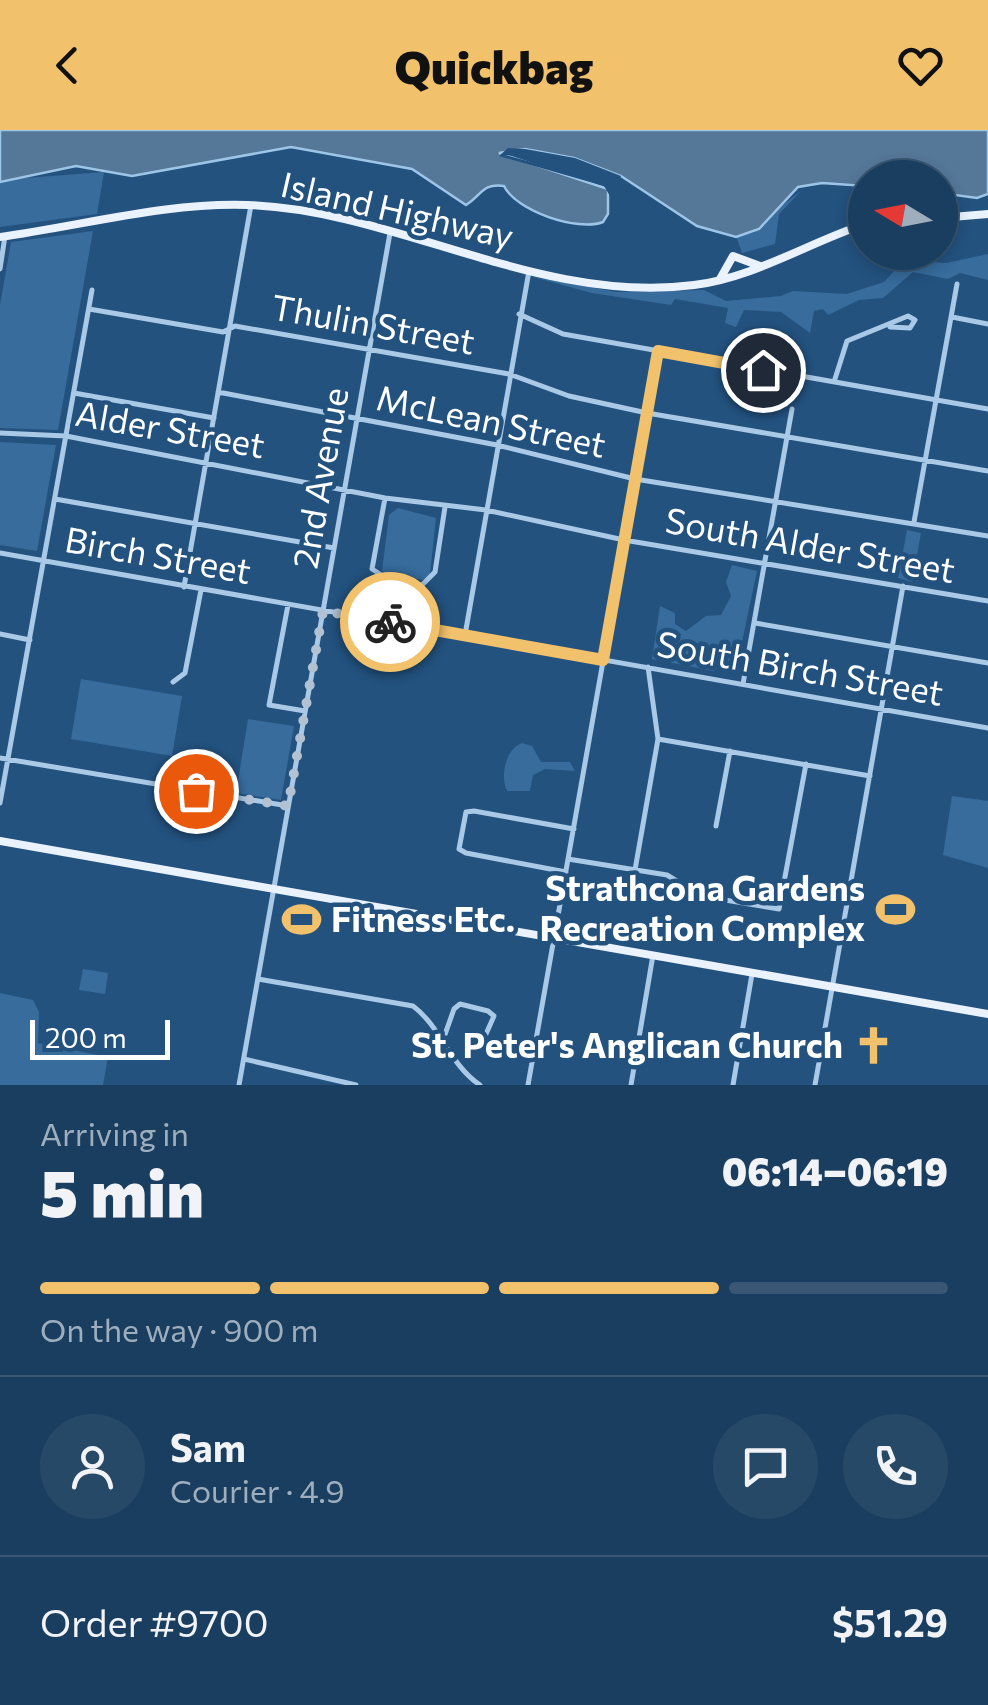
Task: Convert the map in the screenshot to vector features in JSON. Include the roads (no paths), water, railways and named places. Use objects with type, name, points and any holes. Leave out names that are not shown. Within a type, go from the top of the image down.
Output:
[{"type":"main road","name":"Island Highway","points":[[3,237],[211,205],[251,205],[622,289],[718,281]]},
{"type":"main road","points":[[958,216],[988,214]]},
{"type":"main road","points":[[718,281],[848,231]]},
{"type":"main road","points":[[718,281],[733,256],[760,266]]},
{"type":"main road","points":[[0,840],[988,1014]]},
{"type":"street","points":[[184,586],[251,205]]},
{"type":"street","name":"2nd Avenue","points":[[239,1085],[390,234]]},
{"type":"street","points":[[0,269],[3,237]]},
{"type":"street","points":[[465,635],[529,271]]},
{"type":"street","points":[[914,523],[957,284]]},
{"type":"street","points":[[0,803],[4,758],[30,640],[92,290]]},
{"type":"street","name":"Thulin Street","points":[[89,309],[510,374],[569,396],[647,413],[988,471]]},
{"type":"street","points":[[519,314],[563,334],[988,409]]},
{"type":"street","points":[[951,317],[988,324]]},
{"type":"street","points":[[834,382],[842,346],[890,327]]},
{"type":"street","points":[[528,1085],[658,351]]},
{"type":"street","name":"McLean Street","points":[[218,392],[497,445],[635,478],[988,536]]},
{"type":"street","points":[[74,393],[214,418]]},
{"type":"street","points":[[743,684],[792,409]]},
{"type":"street","name":"Alder Street","points":[[0,433],[66,436],[345,487],[385,498],[486,510],[624,540]]},
{"type":"street","points":[[55,498],[334,548]]},
{"type":"street","points":[[385,498],[372,569],[388,580],[422,585],[435,572],[445,507]]},
{"type":"street","name":"South Alder Street","points":[[624,540],[988,601]]},
{"type":"street","name":"Birch Street","points":[[0,553],[603,660]]},
{"type":"street","points":[[816,1085],[903,586]]},
{"type":"street","points":[[173,682],[185,673],[201,590]]},
{"type":"street","points":[[288,604],[269,705],[305,711]]},
{"type":"street","points":[[754,622],[988,664]]},
{"type":"street","points":[[0,634],[30,640]]},
{"type":"street","name":"South Birch Street","points":[[603,660],[988,728]]},
{"type":"street","points":[[635,870],[658,739],[648,667]]},
{"type":"street","points":[[658,739],[870,776]]},
{"type":"street","points":[[716,826],[730,751]]},
{"type":"street","points":[[4,758],[288,806]]},
{"type":"street","points":[[568,859],[667,875],[701,896],[779,909],[806,764]]},
{"type":"street","points":[[566,872],[466,854],[459,849],[460,828],[466,812],[474,811],[574,828]]},
{"type":"street","points":[[631,1085],[653,953]]},
{"type":"street","points":[[733,1085],[753,971]]},
{"type":"street","points":[[258,979],[412,1006],[425,1015],[480,1085]]},
{"type":"street","points":[[442,1041],[460,1004],[494,1016],[486,1034]]},
{"type":"street","points":[[244,1059],[356,1085]]},
{"type":"place","name":"Strathcona Gardens Recreation Complex","points":[[895,909]]},
{"type":"place","name":"Fitness Etc.","points":[[301,920]]},
{"type":"place","name":"St. Peter's Anglican Church","points":[[873,1046]]}]
